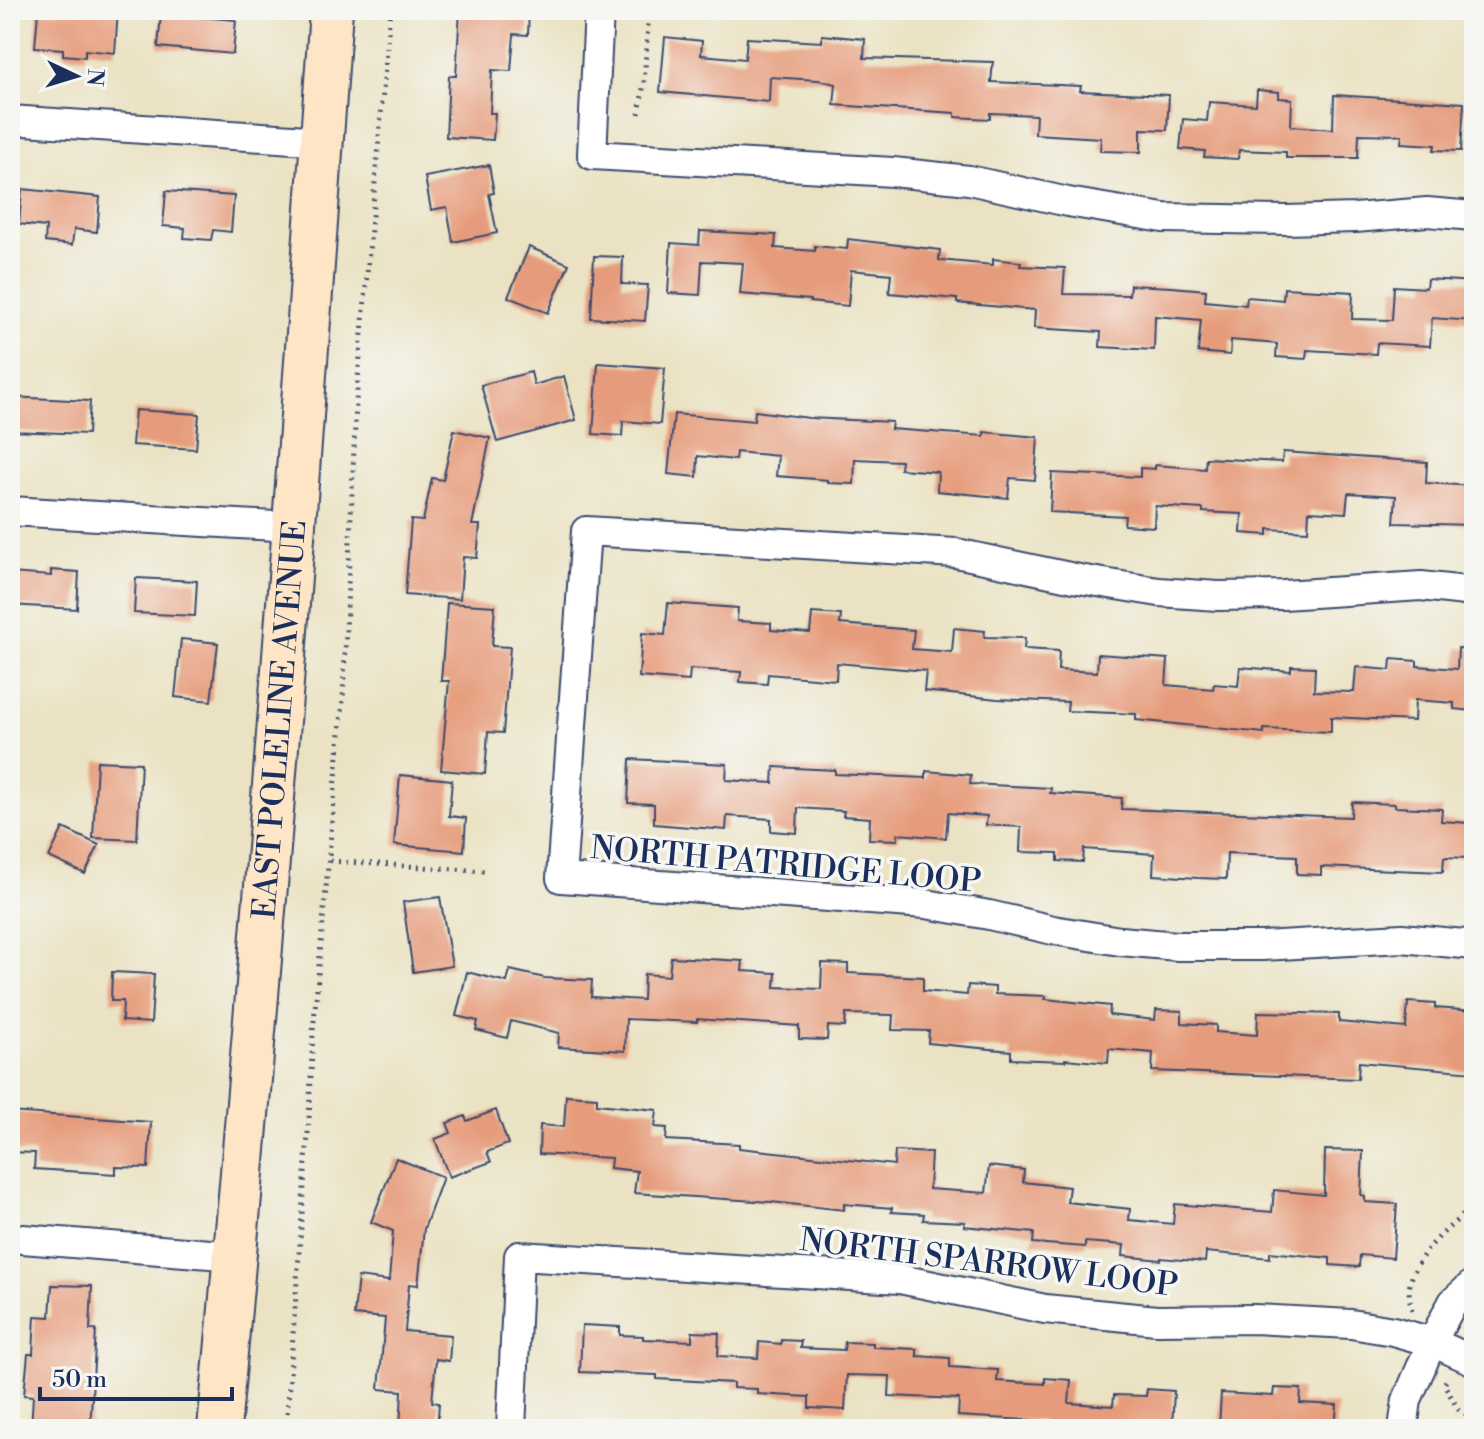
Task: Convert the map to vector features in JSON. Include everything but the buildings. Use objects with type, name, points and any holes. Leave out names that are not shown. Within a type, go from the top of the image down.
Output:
[{"type":"main road","name":"EAST POLELINE AVENUE","points":[[219,1429],[293,527],[331,10]]},
{"type":"street","points":[[599,10],[592,155],[893,172],[969,180],[1068,202],[1163,218],[1286,220],[1427,212],[1474,216]]},
{"type":"street","points":[[10,120],[322,141]]},
{"type":"street","points":[[10,511],[293,527]]},
{"type":"street","name":"NORTH PATRIDGE LOOP","points":[[1474,592],[1421,586],[1283,595],[1159,592],[956,553],[586,531],[561,878],[926,904],[1053,930],[1120,941],[1178,946],[1262,946],[1402,938],[1474,945]]},
{"type":"street","points":[[10,1238],[235,1256]]},
{"type":"street","name":"NORTH SPARROW LOOP","points":[[511,1429],[519,1256],[900,1279],[1045,1309],[1157,1320],[1254,1319],[1351,1324],[1432,1342],[1474,1361]]},
{"type":"street","points":[[1403,1429],[1407,1400],[1432,1342],[1453,1302],[1474,1283]]},
{"type":"path","points":[[286,1429],[313,1032],[343,700],[356,402],[390,10]]},
{"type":"path","points":[[639,114],[649,10]]},
{"type":"path","points":[[329,860],[485,871]]},
{"type":"path","points":[[1412,1311],[1410,1284],[1421,1261],[1444,1231],[1474,1206]]},
{"type":"path","points":[[1444,1384],[1458,1409],[1474,1419]]}]
